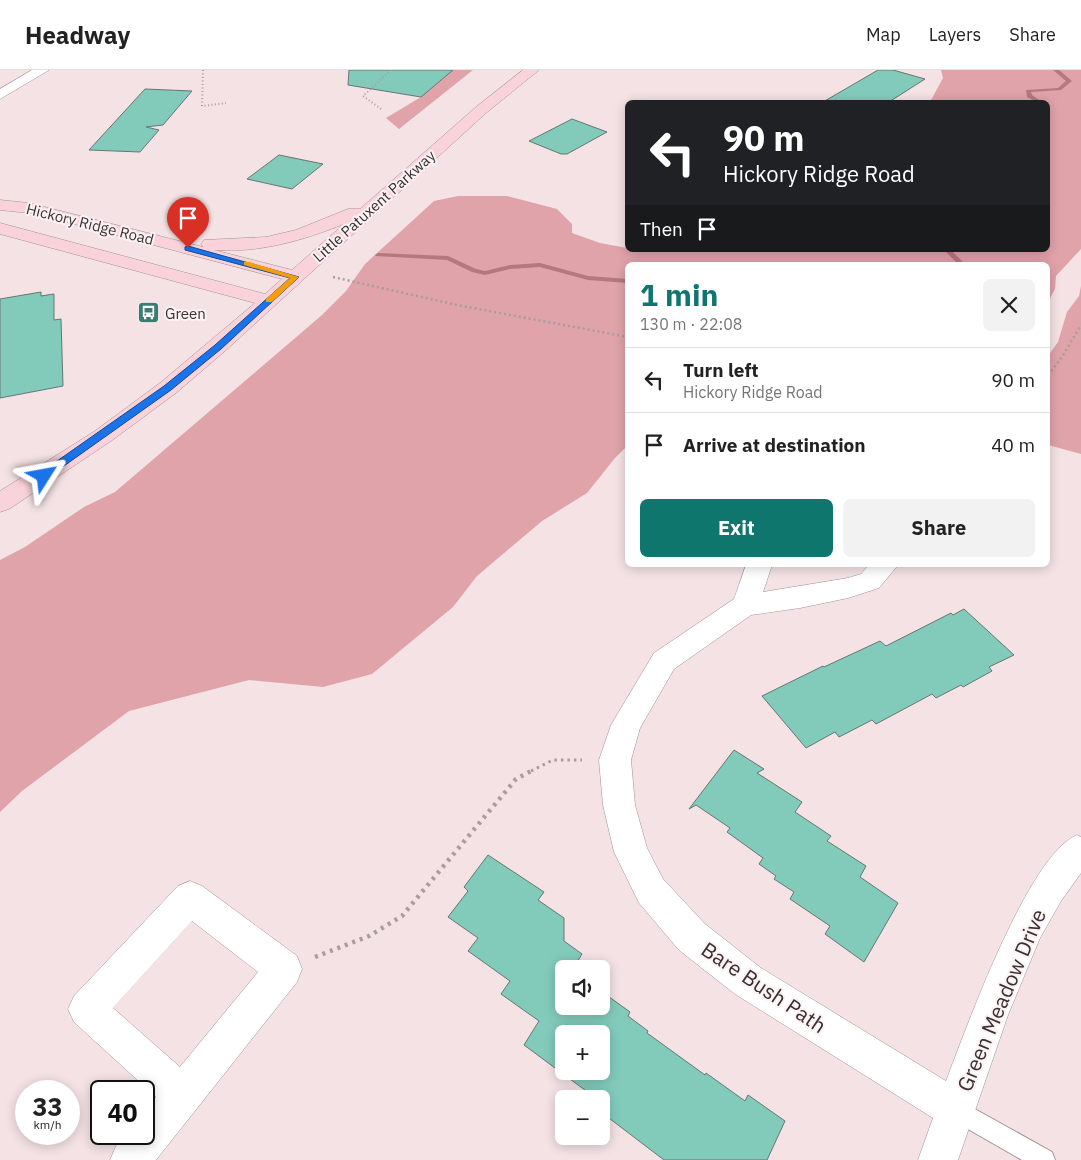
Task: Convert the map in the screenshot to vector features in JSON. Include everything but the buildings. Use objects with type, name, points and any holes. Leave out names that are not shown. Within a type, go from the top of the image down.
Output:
[{"type":"street","points":[[3,96],[42,70]]},
{"type":"street","name":"Little Patuxent Parkway","points":[[0,503],[103,436],[168,388],[218,347],[481,110],[532,70]]},
{"type":"street","points":[[134,234],[215,245],[273,241],[322,228],[378,202]]},
{"type":"street","name":"Hickory Ridge Road","points":[[0,205],[29,208],[300,273]]},
{"type":"street","name":"Hickory Ridge Road","points":[[0,228],[268,301]]},
{"type":"street","points":[[745,605],[758,567]]},
{"type":"street","name":"Bare Bush Path","points":[[883,567],[870,581],[848,588],[800,598],[745,605],[664,661],[626,725],[615,760],[618,805],[631,852],[651,891],[692,937],[748,981],[955,1109]]},
{"type":"street","name":"Green Meadow Drive","points":[[938,1160],[990,1013],[1028,926],[1050,889],[1079,850]]},
{"type":"street","points":[[130,1160],[284,970],[190,898],[87,1010],[182,1094]]},
{"type":"lane","points":[[955,1109],[1044,1160]]},
{"type":"path","points":[[203,70],[202,106],[226,103]]},
{"type":"path","points":[[381,108],[363,96],[391,70]]},
{"type":"path","points":[[300,273],[625,336]]},
{"type":"path","points":[[1050,372],[1062,357],[1081,325]]},
{"type":"path","points":[[284,970],[369,936],[402,916],[516,779],[554,760],[615,760]]},
{"type":"shaded area","points":[[442,70],[473,70],[399,129],[386,118],[421,97],[446,76]]},
{"type":"shaded area","points":[[941,70],[1081,70],[1081,249],[1056,276],[1055,289],[1050,298],[1050,262],[625,262],[625,448],[587,493],[542,521],[477,576],[453,607],[372,674],[323,687],[249,680],[129,711],[22,791],[0,812],[0,560],[25,547],[84,507],[115,492],[322,315],[346,291],[365,264],[434,201],[458,196],[507,196],[557,209],[572,224],[572,233],[600,243],[625,248],[625,252],[1050,252],[1050,100],[931,100],[943,78]]},
{"type":"shaded area","points":[[1081,286],[1081,454],[1050,446],[1050,353],[1058,342],[1067,312],[1079,296]]},
{"type":"waterway","points":[[1036,100],[1029,96],[1028,91],[1059,89],[1069,81],[1056,70]]},
{"type":"waterway","points":[[949,252],[960,262]]},
{"type":"waterway","points":[[378,255],[448,258],[474,271],[485,273],[510,267],[540,265],[588,278],[625,281]]},
{"type":"slow traffic","points":[[246,264],[296,277],[269,300]]},
{"type":"place","name":"Green","points":[[149,313]]},
{"type":"route","points":[[44,476],[103,436],[168,388],[218,347],[296,277],[188,248]]}]
